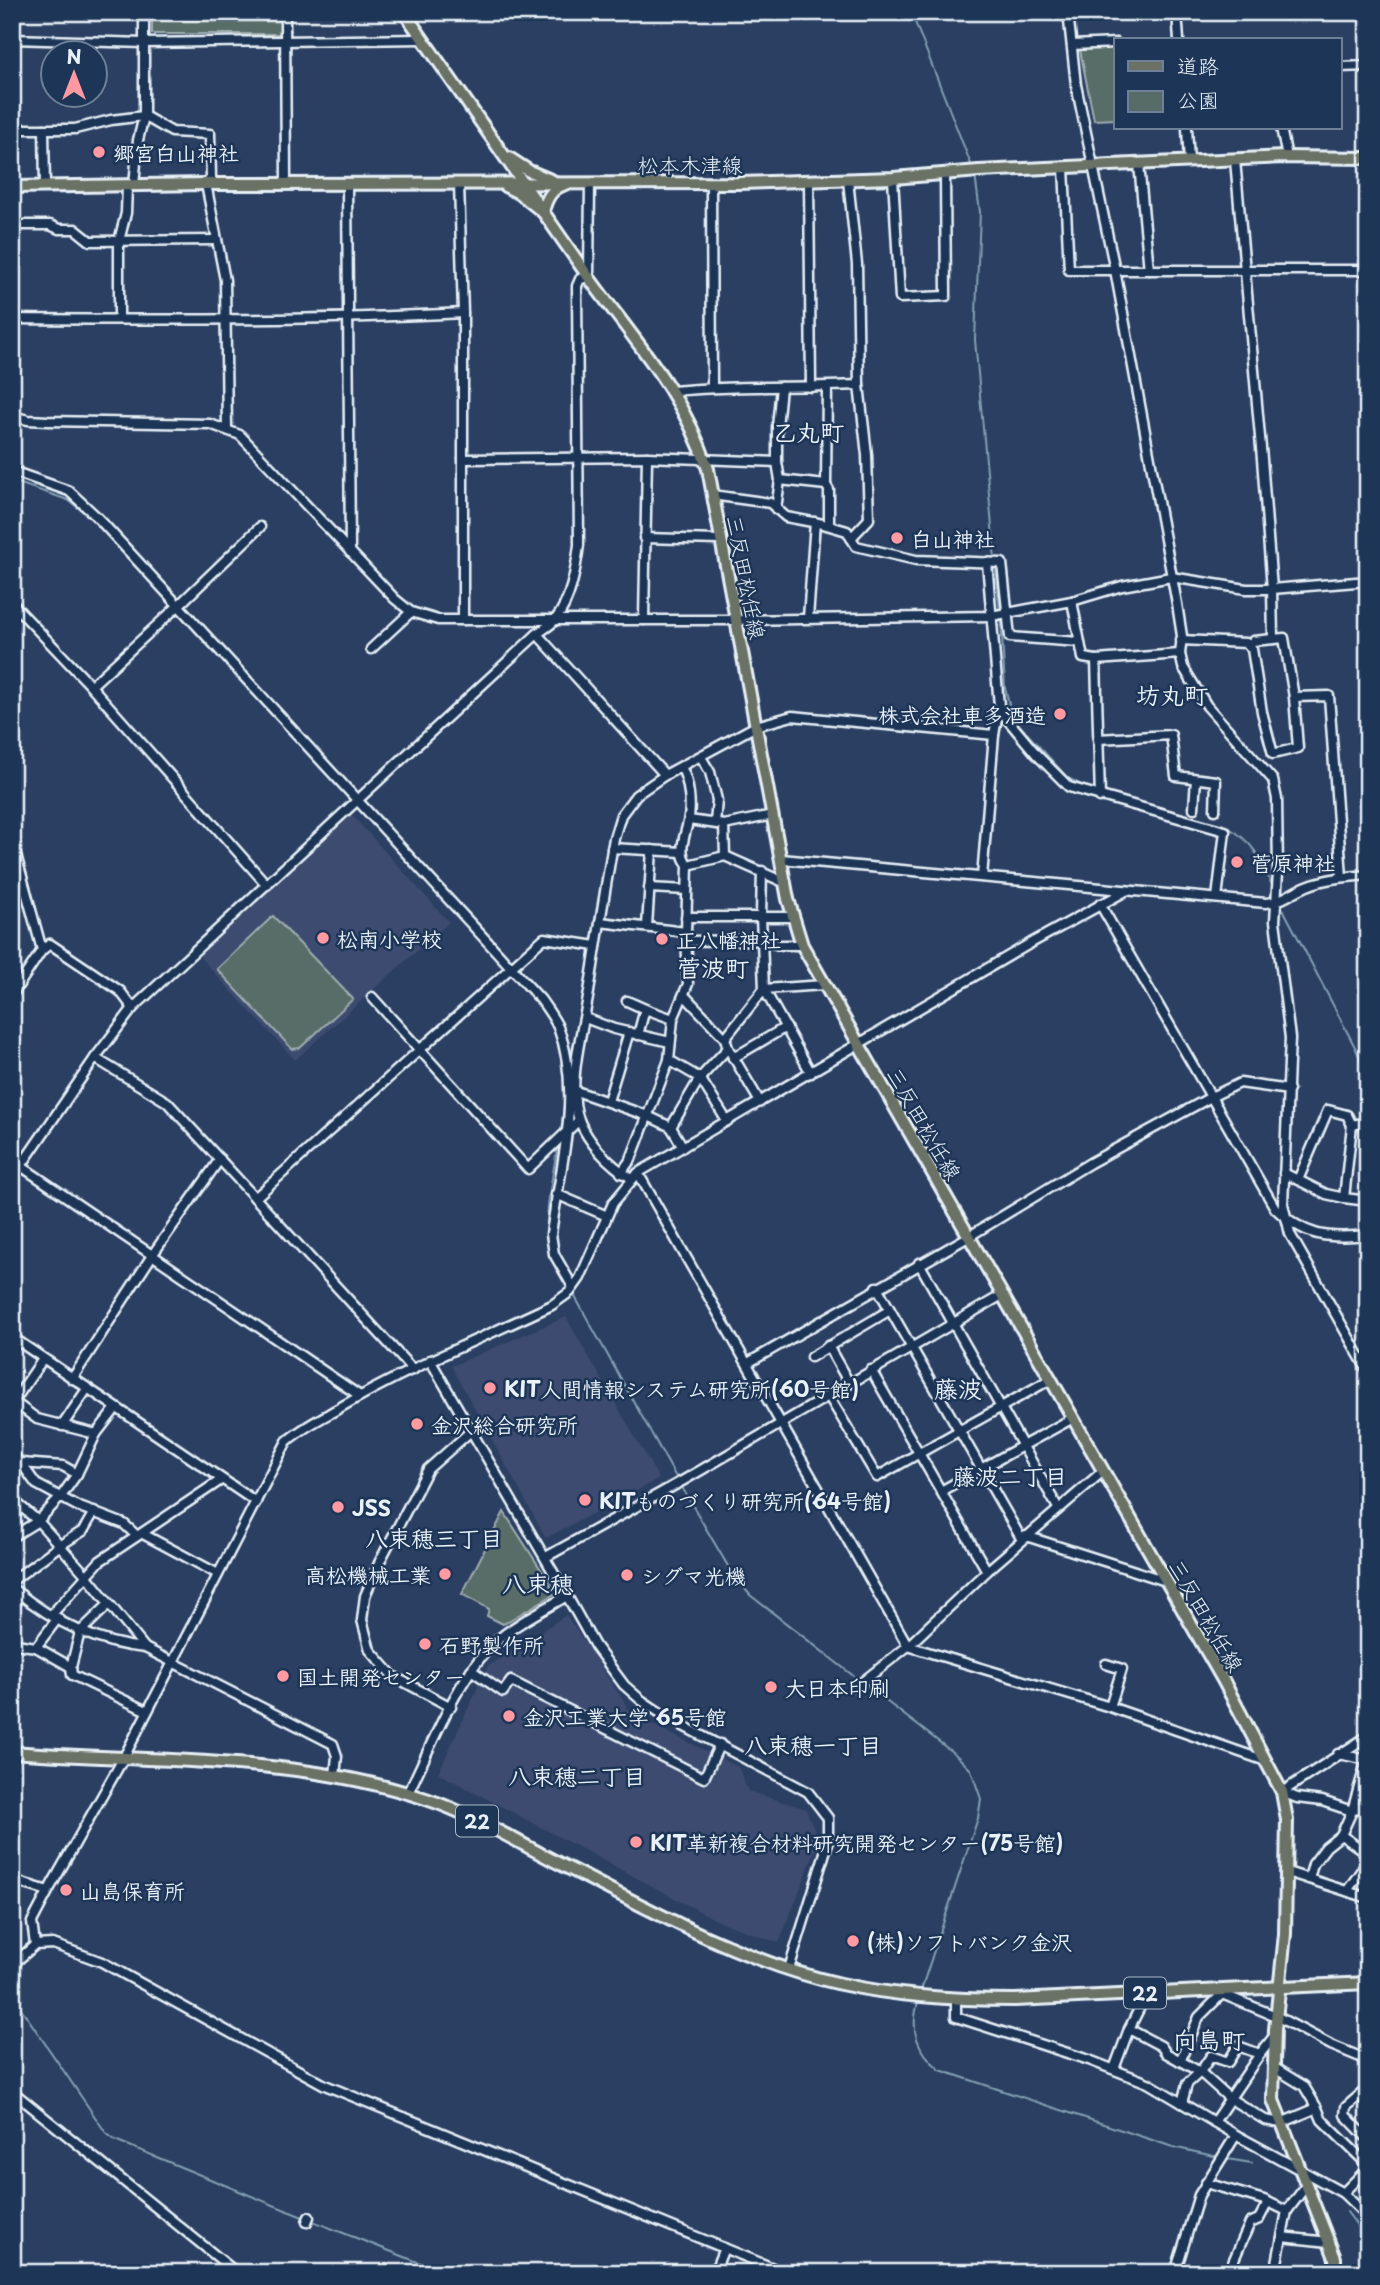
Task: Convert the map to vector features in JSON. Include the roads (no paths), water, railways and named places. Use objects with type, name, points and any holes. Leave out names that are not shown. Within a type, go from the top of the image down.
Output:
[{"type":"main road","name":"三反田松任線","points":[[404,12],[589,277],[673,391],[686,414],[705,460],[792,917],[802,945],[1166,1581],[1282,1792],[1287,1820],[1287,1872],[1273,2100],[1335,2258],[1335,2273]]},
{"type":"main road","points":[[492,184],[503,179],[509,172],[504,155]]},
{"type":"main road","points":[[504,155],[529,171],[566,184]]},
{"type":"main road","name":"松本木津線","points":[[12,187],[711,183],[848,180],[1064,167],[1287,158],[1368,158]]},
{"type":"main road","points":[[492,184],[519,193],[543,212],[553,191],[566,184]]},
{"type":"main road","name":"22","points":[[12,1752],[223,1763],[335,1776],[408,1793],[470,1817],[720,1943],[789,1969],[840,1984],[918,1997],[956,2000],[1224,1992],[1368,1983]]},
{"type":"street","points":[[119,319],[119,241],[144,116],[144,12]]},
{"type":"street","points":[[285,12],[286,184]]},
{"type":"street","points":[[1068,12],[1076,85],[1115,270],[1171,577],[1183,667],[1207,706],[1273,780],[1277,799],[1278,872],[1275,921],[1290,1038],[1283,1204],[1285,1217],[1290,1234],[1368,1371]]},
{"type":"street","points":[[1177,12],[1179,38]]},
{"type":"street","points":[[12,39],[144,43],[422,39]]},
{"type":"street","points":[[1072,45],[1114,43]]},
{"type":"street","points":[[1342,67],[1368,65]]},
{"type":"street","points":[[12,130],[75,129],[111,120],[144,116],[172,132],[210,134],[211,178],[206,184],[225,280],[227,429]]},
{"type":"street","points":[[44,129],[45,187]]},
{"type":"street","points":[[1187,130],[1189,162]]},
{"type":"street","points":[[1281,130],[1287,158]]},
{"type":"street","points":[[1235,160],[1272,589],[1273,639]]},
{"type":"street","points":[[1139,164],[1149,270]]},
{"type":"street","points":[[1064,167],[1069,270],[1368,270]]},
{"type":"street","points":[[892,178],[900,298],[946,296],[944,174]]},
{"type":"street","points":[[809,180],[811,387]]},
{"type":"street","points":[[848,180],[857,264],[859,385],[867,456],[869,519],[851,538]]},
{"type":"street","points":[[711,183],[712,387]]},
{"type":"street","points":[[347,184],[350,552]]},
{"type":"street","points":[[459,184],[463,313],[463,620]]},
{"type":"street","points":[[12,1180],[95,1058],[133,1008],[555,620],[565,601],[576,568],[579,545],[577,286],[580,279],[589,277],[590,184]]},
{"type":"street","points":[[1366,202],[1368,224]]},
{"type":"street","points":[[12,225],[50,225],[59,229],[75,229],[90,240],[217,240]]},
{"type":"street","points":[[12,318],[347,319],[463,313]]},
{"type":"street","points":[[673,391],[712,387],[859,385]]},
{"type":"street","points":[[776,509],[780,480],[777,427],[781,387]]},
{"type":"street","points":[[827,387],[826,485],[829,491],[829,525]]},
{"type":"street","points":[[12,416],[38,421],[210,424],[240,435],[260,453],[395,599],[411,612],[439,620],[735,620],[999,615],[1171,577],[1221,587],[1272,589],[1368,581]]},
{"type":"street","points":[[463,459],[647,457],[777,462]]},
{"type":"street","points":[[644,620],[647,457]]},
{"type":"street","points":[[12,471],[69,491],[98,518],[175,609],[358,799],[509,969],[541,1000],[557,1024],[570,1077],[551,1234],[554,1254],[570,1291]]},
{"type":"street","points":[[780,480],[826,485]]},
{"type":"street","points":[[712,495],[770,503],[786,517],[847,531],[856,546],[916,560],[1002,563],[999,706],[994,735],[982,877]]},
{"type":"street","points":[[807,618],[815,522]]},
{"type":"street","points":[[91,686],[260,527]]},
{"type":"street","points":[[644,538],[719,540]]},
{"type":"street","points":[[991,562],[999,615],[1010,637],[1079,642]]},
{"type":"street","points":[[1072,601],[1083,658],[1096,660],[1180,654]]},
{"type":"street","points":[[12,603],[91,686],[267,885]]},
{"type":"street","points":[[371,649],[411,612]]},
{"type":"street","points":[[537,634],[665,775]]},
{"type":"street","points":[[1181,640],[1246,643],[1249,646],[1252,649],[1262,712],[1273,754],[1298,748],[1294,697],[1284,638],[1252,641],[1249,646]]},
{"type":"street","points":[[1096,660],[1100,793]]},
{"type":"street","points":[[1294,697],[1329,696],[1342,877]]},
{"type":"street","points":[[999,706],[1037,755],[1066,785],[1225,831],[1217,898]]},
{"type":"street","points":[[994,735],[792,716],[756,726],[665,775],[636,795],[621,815],[612,848],[578,1052],[576,1107],[579,1120],[606,1161],[621,1173],[635,1176],[748,1363],[908,1646],[1110,1707],[1266,1761]]},
{"type":"street","points":[[1098,739],[1171,735],[1176,776],[1216,781],[1215,810]]},
{"type":"street","points":[[701,757],[710,772],[718,800],[725,856]]},
{"type":"street","points":[[621,1173],[631,1159],[669,1060],[673,1019],[688,984],[688,864],[682,852],[684,833],[689,820],[687,776],[681,767]]},
{"type":"street","points":[[1194,808],[1196,779]]},
{"type":"street","points":[[689,820],[719,824],[774,816]]},
{"type":"street","points":[[12,840],[42,950]]},
{"type":"street","points":[[612,848],[682,852]]},
{"type":"street","points":[[648,926],[652,850]]},
{"type":"street","points":[[688,864],[725,856],[786,883]]},
{"type":"street","points":[[781,859],[1125,891],[1276,902],[1308,886],[1342,877],[1368,875]]},
{"type":"street","points":[[762,871],[764,989],[811,1073]]},
{"type":"street","points":[[649,888],[687,890]]},
{"type":"street","points":[[35,1945],[33,1922],[48,1891],[123,1759],[287,1441],[360,1396],[430,1360],[552,1305],[570,1291],[587,1266],[607,1216],[621,1192],[635,1176],[1125,891]]},
{"type":"street","points":[[1100,904],[1275,1208],[1295,1226],[1318,1235],[1368,1235]]},
{"type":"street","points":[[686,917],[792,917]]},
{"type":"street","points":[[600,922],[648,926],[686,936],[802,945]]},
{"type":"street","points":[[256,1198],[544,938],[596,946]]},
{"type":"street","points":[[12,995],[42,950],[50,944],[120,991],[133,1008]]},
{"type":"street","points":[[725,1038],[764,989],[824,985]]},
{"type":"street","points":[[684,995],[725,1038],[733,1058],[760,1102]]},
{"type":"street","points":[[372,997],[528,1169],[579,1120]]},
{"type":"street","points":[[627,1001],[673,1019]]},
{"type":"street","points":[[638,1035],[645,1009]]},
{"type":"street","points":[[585,1018],[638,1035],[670,1041]]},
{"type":"street","points":[[733,1058],[786,1027]]},
{"type":"street","points":[[608,1101],[628,1032]]},
{"type":"street","points":[[671,1127],[700,1078],[728,1048]]},
{"type":"street","points":[[95,1058],[167,1102],[413,1370]]},
{"type":"street","points":[[669,1060],[700,1078],[727,1121]]},
{"type":"street","points":[[748,1363],[968,1237],[1090,1163],[1211,1097],[1240,1083],[1289,1090]]},
{"type":"street","points":[[576,1091],[648,1116],[671,1127],[683,1147]]},
{"type":"street","points":[[1298,1180],[1328,1110],[1347,1115],[1352,1125],[1344,1198]]},
{"type":"street","points":[[1352,1125],[1368,1122]]},
{"type":"street","points":[[72,1379],[153,1254],[220,1159]]},
{"type":"street","points":[[12,1160],[360,1396]]},
{"type":"street","points":[[1284,1173],[1326,1194],[1368,1200]]},
{"type":"street","points":[[556,1194],[607,1216]]},
{"type":"street","points":[[919,1263],[1058,1508]]},
{"type":"street","points":[[877,1287],[958,1432],[1024,1538],[1166,1581]]},
{"type":"street","points":[[546,1557],[1002,1296]]},
{"type":"street","points":[[811,1357],[890,1310]]},
{"type":"street","points":[[12,1338],[256,1502]]},
{"type":"street","points":[[828,1346],[849,1383]]},
{"type":"street","points":[[43,1359],[13,1403],[37,1419],[96,1434]]},
{"type":"street","points":[[430,1360],[595,1646],[624,1685],[668,1718],[808,1792],[828,1818],[828,1843],[789,1969]]},
{"type":"street","points":[[871,1370],[987,1571]]},
{"type":"street","points":[[828,1395],[877,1477],[1051,1380]]},
{"type":"street","points":[[62,1426],[87,1389]]},
{"type":"street","points":[[12,1537],[38,1521],[60,1498],[77,1475],[96,1434],[116,1408]]},
{"type":"street","points":[[941,1491],[1073,1418]]},
{"type":"street","points":[[451,1707],[393,1676],[370,1650],[362,1620],[365,1596],[379,1563],[428,1469],[471,1432]]},
{"type":"street","points":[[12,1456],[21,1463],[36,1484],[60,1498],[124,1524],[140,1535],[218,1574]]},
{"type":"street","points":[[12,1472],[21,1463],[63,1466],[77,1475]]},
{"type":"street","points":[[858,1685],[908,1646],[987,1571],[1102,1472]]},
{"type":"street","points":[[36,1647],[55,1616],[100,1561],[222,1480]]},
{"type":"street","points":[[14,1505],[38,1521],[145,1648],[333,1744],[337,1756],[335,1776]]},
{"type":"street","points":[[12,1581],[83,1531],[94,1512]]},
{"type":"street","points":[[12,1588],[80,1632],[121,1646],[145,1648]]},
{"type":"street","points":[[12,1608],[21,1595]]},
{"type":"street","points":[[408,1793],[471,1670],[494,1643],[567,1596]]},
{"type":"street","points":[[109,1604],[80,1632],[71,1667],[72,1675],[147,1711]]},
{"type":"street","points":[[12,1642],[36,1647],[71,1667]]},
{"type":"street","points":[[1106,1664],[1122,1669],[1110,1707]]},
{"type":"street","points":[[471,1670],[503,1692],[511,1681],[704,1778],[720,1744]]},
{"type":"street","points":[[1282,1792],[1368,1736]]},
{"type":"street","points":[[1309,1879],[1314,1864],[1326,1847],[1340,1835],[1352,1811],[1367,1760],[1338,1754]]},
{"type":"street","points":[[1282,1792],[1352,1811],[1360,1807],[1368,1809]]},
{"type":"street","points":[[1340,1835],[1368,1854]]},
{"type":"street","points":[[1347,1891],[1368,1861]]},
{"type":"street","points":[[1287,1872],[1368,1898]]},
{"type":"street","points":[[12,1880],[48,1891]]},
{"type":"street","points":[[12,1965],[35,1945],[53,1944],[102,1962],[325,2085],[785,2273]]},
{"type":"street","points":[[1180,2060],[1199,2017],[1224,1992],[1368,2062]]},
{"type":"street","points":[[1114,2069],[1129,2029],[1147,1993]]},
{"type":"street","points":[[956,2000],[956,2017],[1114,2069],[1148,2083],[1343,2193],[1368,2217]]},
{"type":"street","points":[[1129,2029],[1200,2072],[1229,2098],[1265,2120],[1281,2123],[1317,2108]]},
{"type":"street","points":[[1214,2122],[1275,2035]]},
{"type":"street","points":[[1181,2103],[1187,2084],[1212,2056],[1228,2062],[1238,2046],[1260,2054]]},
{"type":"street","points":[[1273,2067],[1304,2086],[1322,2120],[1368,2167],[1343,2193]]},
{"type":"street","points":[[1368,2088],[1346,2107],[1345,2115],[1368,2139]]},
{"type":"street","points":[[12,2091],[237,2273]]},
{"type":"street","points":[[1175,2273],[1199,2195],[1236,2135]]},
{"type":"street","points":[[1206,2183],[1268,2202],[1287,2211]]},
{"type":"street","points":[[1275,2273],[1287,2211],[1306,2186]]},
{"type":"street","points":[[1228,2273],[1250,2223],[1259,2219],[1268,2202]]},
{"type":"street","points":[[1282,2237],[1328,2242]]},
{"type":"street","points":[[713,2273],[724,2248]]},
{"type":"waterway","points":[[916,12],[915,22],[972,167]]},
{"type":"waterway","points":[[975,175],[980,212],[975,340],[995,560]]},
{"type":"waterway","points":[[12,481],[68,500],[95,521],[173,607]]},
{"type":"waterway","points":[[995,566],[1000,612]]},
{"type":"waterway","points":[[177,611],[264,704]]},
{"type":"waterway","points":[[1001,618],[1005,688],[1012,717],[1068,778],[1087,788]]},
{"type":"waterway","points":[[1102,792],[1229,828],[1251,846],[1272,885]]},
{"type":"waterway","points":[[1283,909],[1368,1076]]},
{"type":"waterway","points":[[561,1133],[565,1093]]},
{"type":"waterway","points":[[549,1244],[548,1208],[558,1145]]},
{"type":"waterway","points":[[554,1262],[568,1288]]},
{"type":"waterway","points":[[574,1295],[677,1479]]},
{"type":"waterway","points":[[680,1484],[732,1573],[750,1595],[860,1681]]},
{"type":"waterway","points":[[864,1684],[956,1755],[971,1770],[981,1799],[978,1818],[921,1990]]},
{"type":"waterway","points":[[12,1995],[106,2133],[115,2140],[305,2218]]},
{"type":"waterway","points":[[919,1999],[915,2020],[917,2038],[925,2054],[940,2070],[1173,2147],[1218,2157]]},
{"type":"waterway","points":[[1227,2159],[1252,2163]]},
{"type":"waterway","points":[[1347,2212],[1368,2240]]},
{"type":"waterway","points":[[310,2220],[446,2273]]},
{"type":"place","name":"郷宮白山神社","points":[[99,152]]},
{"type":"place","name":"白山神社","points":[[897,538]]},
{"type":"place","name":"株式会社車多酒造","points":[[1060,714]]},
{"type":"place","name":"菅原神社","points":[[1237,862]]},
{"type":"place","name":"松南小学校","points":[[323,938]]},
{"type":"place","name":"正八幡神社","points":[[662,939]]},
{"type":"place","name":"KIT人間情報システム研究所(60号館)","points":[[490,1388]]},
{"type":"place","name":"金沢総合研究所","points":[[417,1424]]},
{"type":"place","name":"KITものづくり研究所(64号館)","points":[[585,1500]]},
{"type":"place","name":"JSS","points":[[338,1507]]},
{"type":"place","name":"高松機械工業","points":[[445,1574]]},
{"type":"place","name":"シグマ光機","points":[[627,1575]]},
{"type":"place","name":"石野製作所","points":[[425,1644]]},
{"type":"place","name":"国土開発センター","points":[[283,1676]]},
{"type":"place","name":"大日本印刷","points":[[771,1687]]},
{"type":"place","name":"金沢工業大学 65号館","points":[[509,1716]]},
{"type":"place","name":"KIT革新複合材料研究開発センター(75号館)","points":[[636,1842]]},
{"type":"place","name":"山島保育所","points":[[66,1890]]},
{"type":"place","name":"(株)ソフトバンク金沢","points":[[853,1941]]},
{"type":"district","name":"乙丸町","points":[[808,431]]},
{"type":"district","name":"坊丸町","points":[[1172,694]]},
{"type":"district","name":"菅波町","points":[[713,967]]},
{"type":"district","name":"藤波","points":[[958,1388]]},
{"type":"district","name":"藤波二丁目","points":[[1010,1475]]},
{"type":"district","name":"八束穂三丁目","points":[[434,1537]]},
{"type":"district","name":"八束穂","points":[[538,1583]]},
{"type":"district","name":"八束穂一丁目","points":[[813,1744]]},
{"type":"district","name":"八束穂二丁目","points":[[577,1775]]},
{"type":"district","name":"向島町","points":[[1209,2039]]}]
